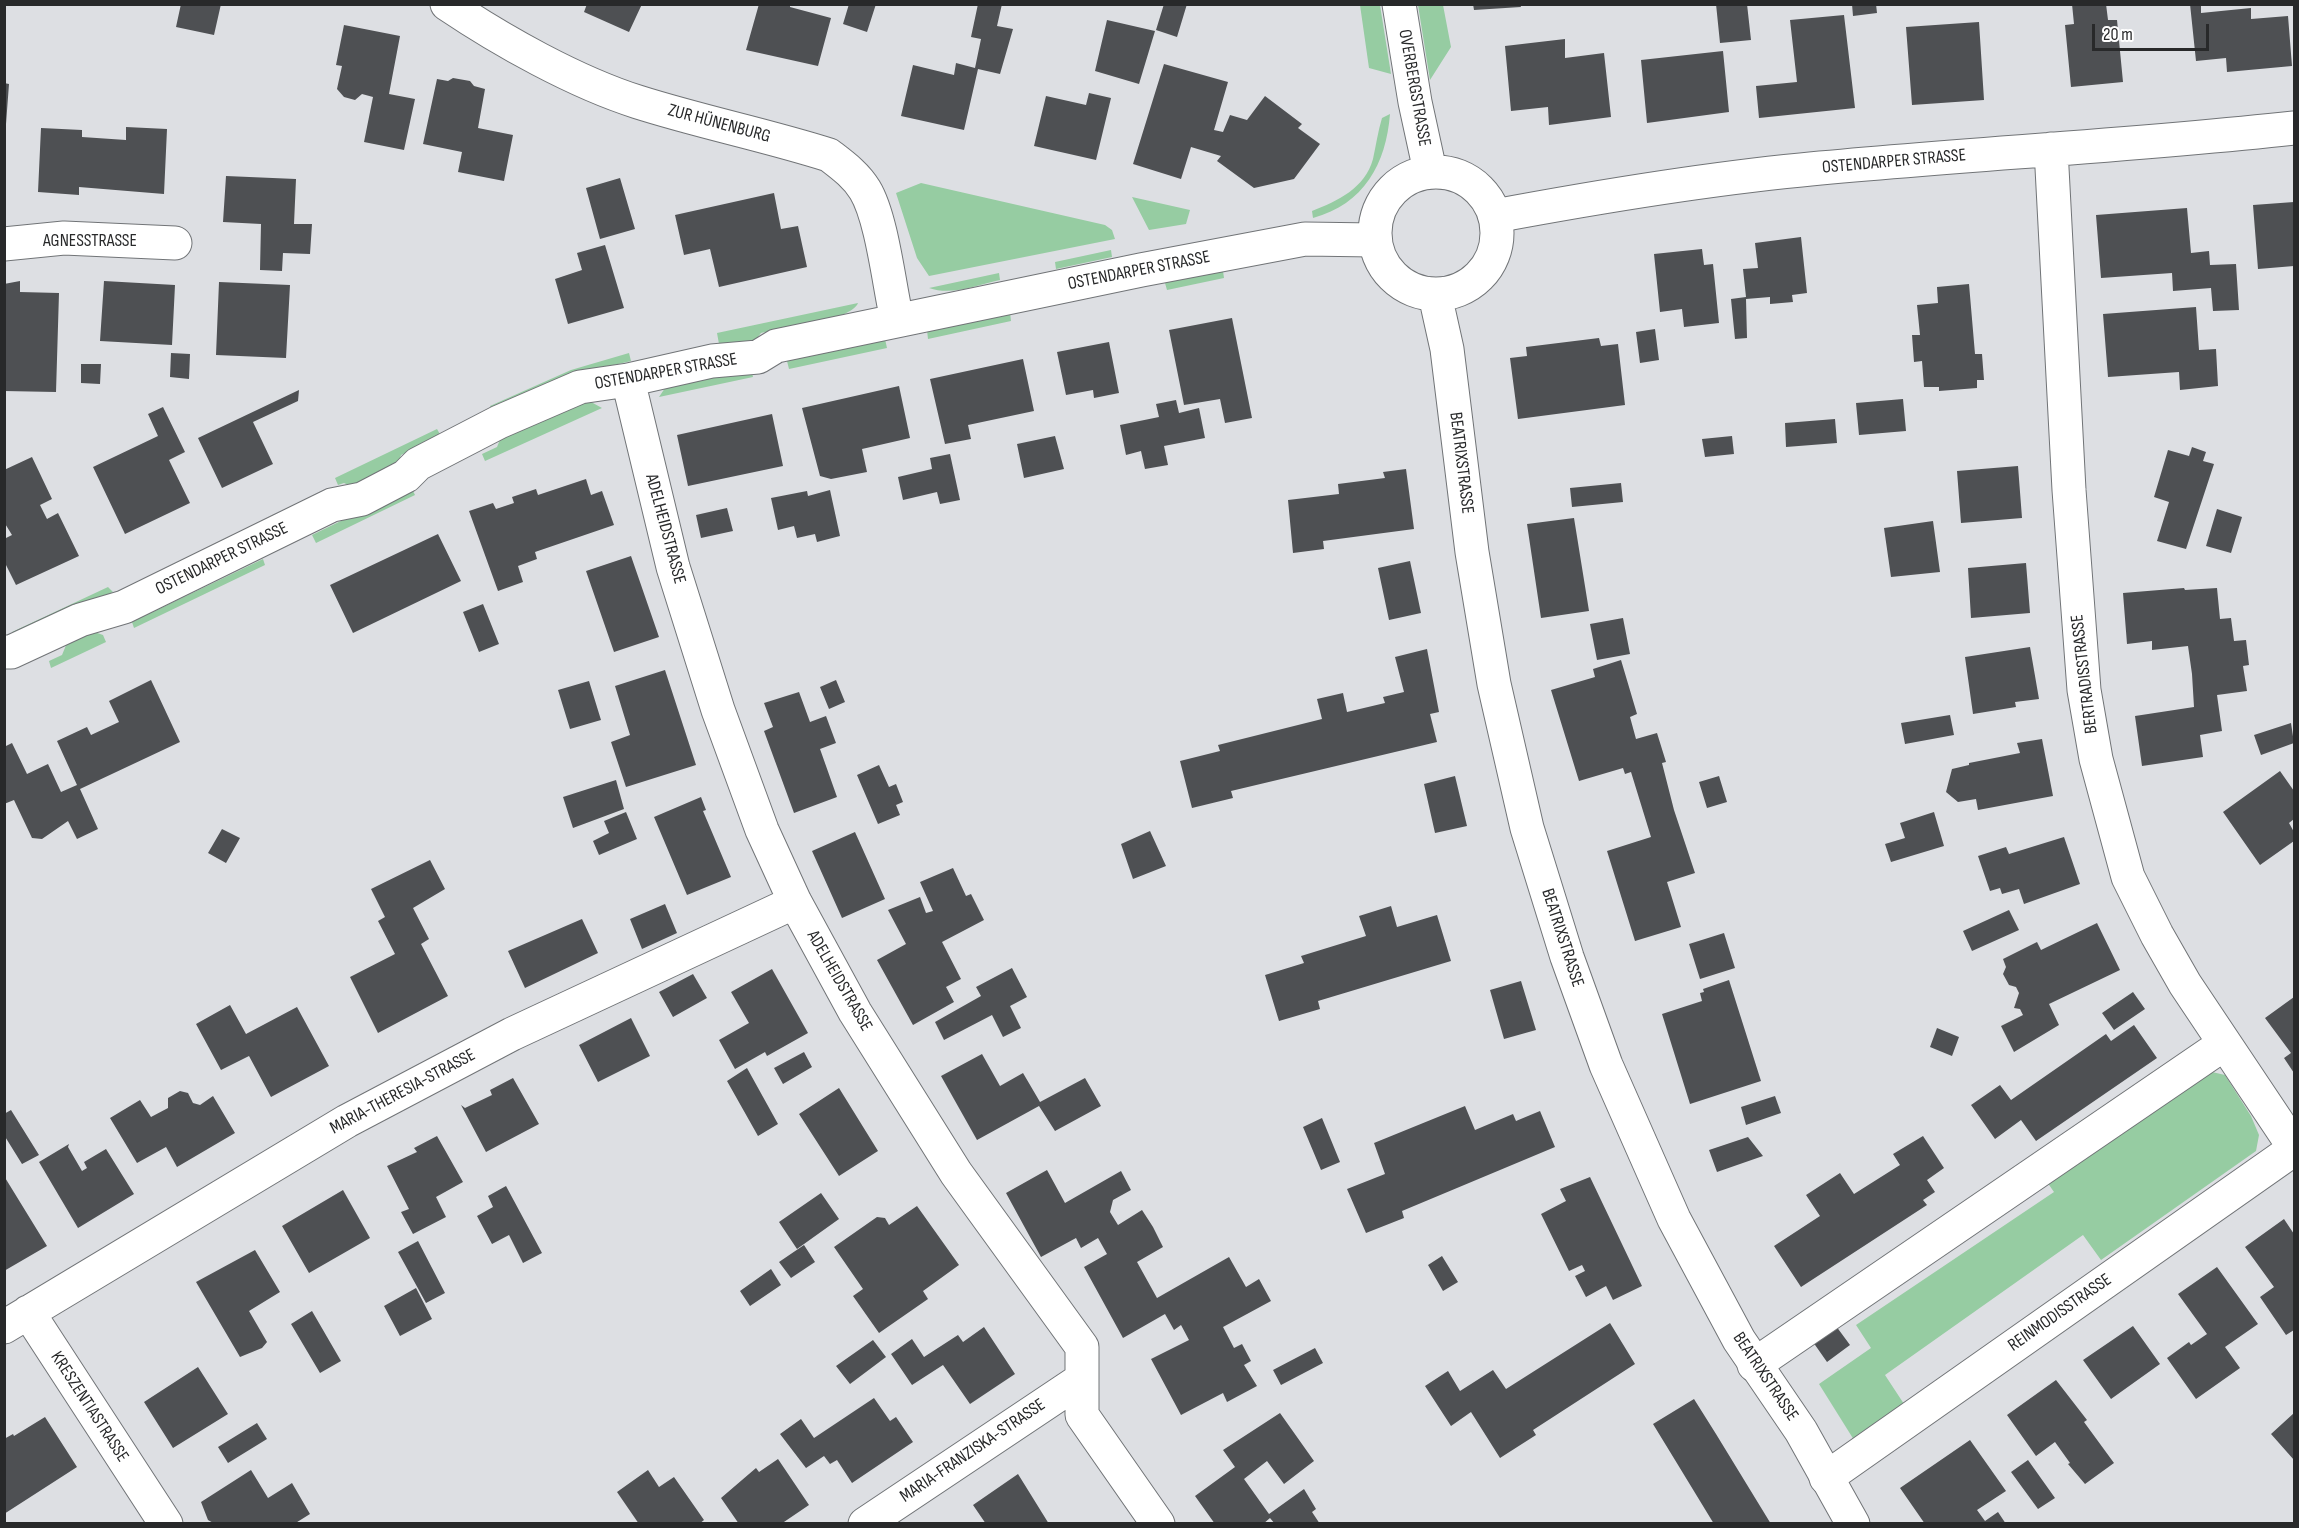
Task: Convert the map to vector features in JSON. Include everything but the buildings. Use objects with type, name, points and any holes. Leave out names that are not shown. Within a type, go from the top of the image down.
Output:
[{"type":"street","name":"ZUR HÜNENBURG","points":[[447,4],[511,43],[565,71],[637,102],[829,155],[850,170],[865,189],[874,210],[897,320]]},
{"type":"street","name":"OVERBERGSTRASSE","points":[[1399,4],[1430,171]]},
{"type":"street","name":"OSTENDARPER STRASSE","points":[[1495,216],[1618,193],[1799,170],[2130,145],[2295,129]]},
{"type":"street","name":"BERTRADISSTRASSE","points":[[2050,150],[2069,490],[2084,690],[2096,759],[2128,877],[2157,935],[2224,1044],[2295,1148]]},
{"type":"street","points":[[1430,171],[1447,172],[1477,187],[1488,201],[1495,216],[1497,235],[1493,254],[1484,270],[1471,284],[1453,292],[1435,295],[1417,292],[1401,284],[1388,272],[1379,257],[1374,240],[1375,220],[1382,202],[1394,187],[1411,176],[1430,171]]},
{"type":"street","name":"AGNESSTRASSE","points":[[4,244],[64,238],[175,243]]},
{"type":"street","name":"OSTENDARPER STRASSE","points":[[4,652],[11,652],[80,620],[124,607],[332,505],[362,499],[406,476],[418,464],[499,422],[580,387],[628,380],[712,361],[758,357],[776,346],[1305,239],[1374,240]]},
{"type":"street","name":"BEATRIXSTRASSE","points":[[1435,295],[1447,349],[1472,552],[1494,684],[1527,828],[1567,957],[1611,1075],[1674,1219],[1710,1292],[1754,1365],[1801,1431],[1853,1524]]},
{"type":"street","name":"ADELHEIDSTRASSE","points":[[628,380],[673,567],[718,710],[762,830],[795,902],[855,1012],[956,1173],[1082,1347],[1082,1415],[1158,1524]]},
{"type":"street","name":"MARIA-THERESIA-STRASSE","points":[[16,1320],[347,1121],[512,1035],[795,902]]},
{"type":"street","points":[[1754,1365],[2224,1044]]},
{"type":"street","name":"REINMODISSTRASSE","points":[[1826,1478],[2295,1148]]},
{"type":"street","name":"KRESZENTIASTRASSE","points":[[16,1320],[165,1524]]},
{"type":"street","name":"MARIA-FRANZISKA-STRASSE","points":[[865,1524],[1082,1379]]},
{"type":"green space","points":[[1360,5],[1380,5],[1391,74],[1369,68]]},
{"type":"green space","points":[[1418,5],[1443,5],[1451,47],[1430,80]]},
{"type":"green space","points":[[1390,114],[1383,149],[1369,180],[1346,203],[1331,212],[1313,218],[1312,211],[1341,198],[1364,178],[1373,159],[1382,118]]},
{"type":"green space","points":[[921,183],[1105,225],[1112,230],[1115,239],[929,276],[917,258],[896,193]]},
{"type":"green space","points":[[1132,197],[1190,210],[1186,224],[1149,230]]},
{"type":"green space","points":[[1111,250],[1112,257],[1056,269],[1055,262]]},
{"type":"green space","points":[[1214,267],[1223,271],[1224,278],[1167,290],[1165,283],[1171,275]]},
{"type":"green space","points":[[999,273],[1000,280],[964,289],[947,291],[929,288]]},
{"type":"green space","points":[[858,303],[843,315],[761,333],[750,347],[735,351],[723,343],[719,344],[717,333]]},
{"type":"green space","points":[[1010,312],[1011,321],[928,339],[927,330]]},
{"type":"green space","points":[[885,339],[887,348],[789,369],[787,361]]},
{"type":"green space","points":[[629,353],[631,361],[614,365],[493,412],[490,406],[571,370]]},
{"type":"green space","points":[[751,369],[753,377],[659,397],[665,388]]},
{"type":"green space","points":[[582,397],[602,408],[485,461],[482,454],[497,447],[503,432]]},
{"type":"green space","points":[[437,429],[441,436],[401,455],[396,470],[357,489],[344,483],[338,485],[335,478]]},
{"type":"green space","points":[[411,487],[415,495],[316,543],[312,535]]},
{"type":"green space","points":[[263,559],[265,565],[134,628],[132,622]]},
{"type":"green space","points":[[108,587],[113,592],[59,619],[18,633],[12,632]]},
{"type":"green space","points":[[86,629],[103,635],[106,642],[51,668],[49,661],[62,655],[69,638]]},
{"type":"green space","points":[[2212,1072],[2225,1075],[2251,1116],[2259,1135],[2256,1151],[2101,1260],[2083,1235],[1885,1375],[1904,1404],[1854,1440],[1819,1384],[1871,1348],[1856,1325],[2054,1192],[2045,1179]]}]
